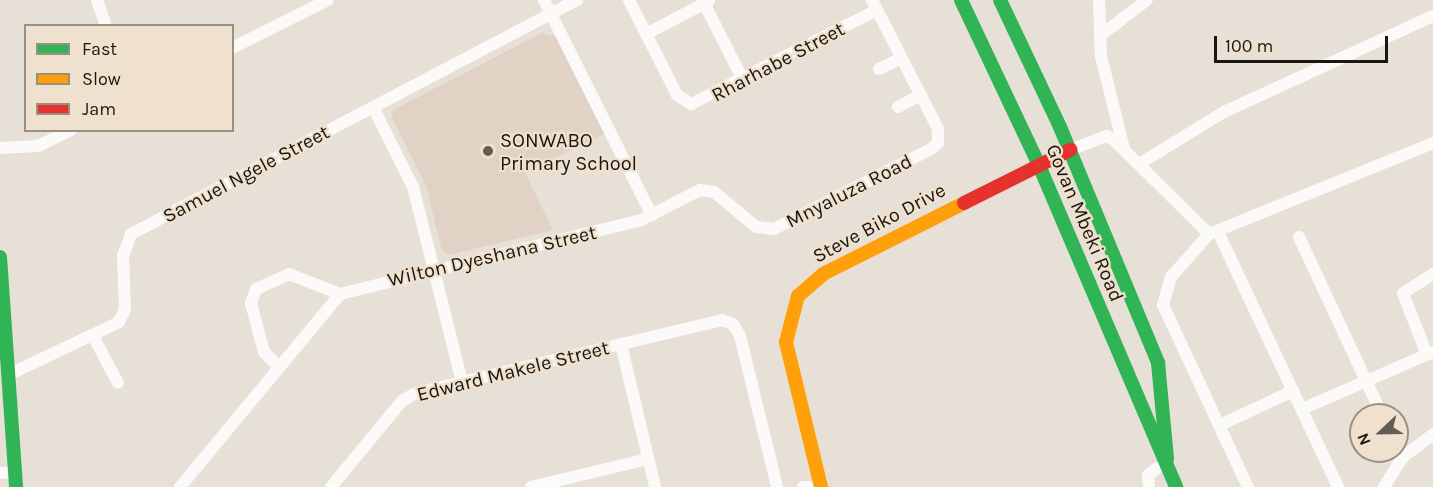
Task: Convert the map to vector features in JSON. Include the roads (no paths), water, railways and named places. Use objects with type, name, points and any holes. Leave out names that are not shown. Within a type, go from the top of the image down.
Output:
[{"type":"main road","name":"Govan Mbeki Road","points":[[961,0],[1038,164],[1162,466],[1176,487]]},
{"type":"main road","name":"Govan Mbeki Road","points":[[1001,0],[1070,150],[1158,363],[1162,466]]},
{"type":"main road","name":"Steve Biko Drive","points":[[813,484],[786,342],[791,308],[815,279],[966,200],[1070,150]]},
{"type":"main road","points":[[0,257],[16,487]]},
{"type":"street","points":[[97,0],[105,24]]},
{"type":"street","points":[[234,47],[328,0]]},
{"type":"street","points":[[544,0],[652,216]]},
{"type":"street","points":[[551,13],[577,0]]},
{"type":"street","name":"Rharhabe Street","points":[[629,0],[646,34],[687,103],[701,102],[875,5]]},
{"type":"street","points":[[1099,0],[1100,36],[1124,149]]},
{"type":"street","points":[[1100,36],[1148,0]]},
{"type":"street","points":[[646,34],[707,2],[743,80]]},
{"type":"street","name":"Mnyaluza Road","points":[[652,216],[693,192],[708,190],[756,227],[783,226],[938,143],[938,129],[875,5]]},
{"type":"street","name":"Samuel Ngele Street","points":[[8,375],[93,336],[123,317],[123,256],[131,234],[551,13]]},
{"type":"street","points":[[1139,164],[1224,112],[1433,16]]},
{"type":"street","points":[[879,69],[902,58]]},
{"type":"street","points":[[898,107],[921,95]]},
{"type":"street","points":[[373,106],[413,187],[462,382]]},
{"type":"street","points":[[0,148],[38,146],[67,132]]},
{"type":"street","points":[[1070,150],[1107,136],[1124,149],[1214,234],[1302,409],[1338,487]]},
{"type":"street","points":[[1248,487],[1163,305],[1172,277],[1214,234],[1433,143]]},
{"type":"street","name":"Wilton Dyeshana Street","points":[[340,294],[652,216]]},
{"type":"street","points":[[1299,237],[1377,403]]},
{"type":"street","points":[[180,487],[340,294],[289,274],[256,289],[251,303],[264,352],[279,367]]},
{"type":"street","points":[[1302,409],[1430,353],[1403,293],[1433,274]]},
{"type":"street","name":"Edward Makele Street","points":[[331,487],[402,401],[462,382],[714,322],[733,324],[777,487]]},
{"type":"street","points":[[93,336],[118,383]]},
{"type":"street","points":[[621,344],[655,487]]},
{"type":"street","points":[[1220,425],[1293,392]]},
{"type":"street","points":[[1409,447],[1433,435]]},
{"type":"street","points":[[531,487],[648,459]]},
{"type":"street","points":[[1384,487],[1395,463]]},
{"type":"street","points":[[1149,487],[1148,475],[1162,466]]},
{"type":"street","points":[[0,473],[15,472]]},
{"type":"place","name":"SONWABO Primary School","points":[[488,151]]}]
